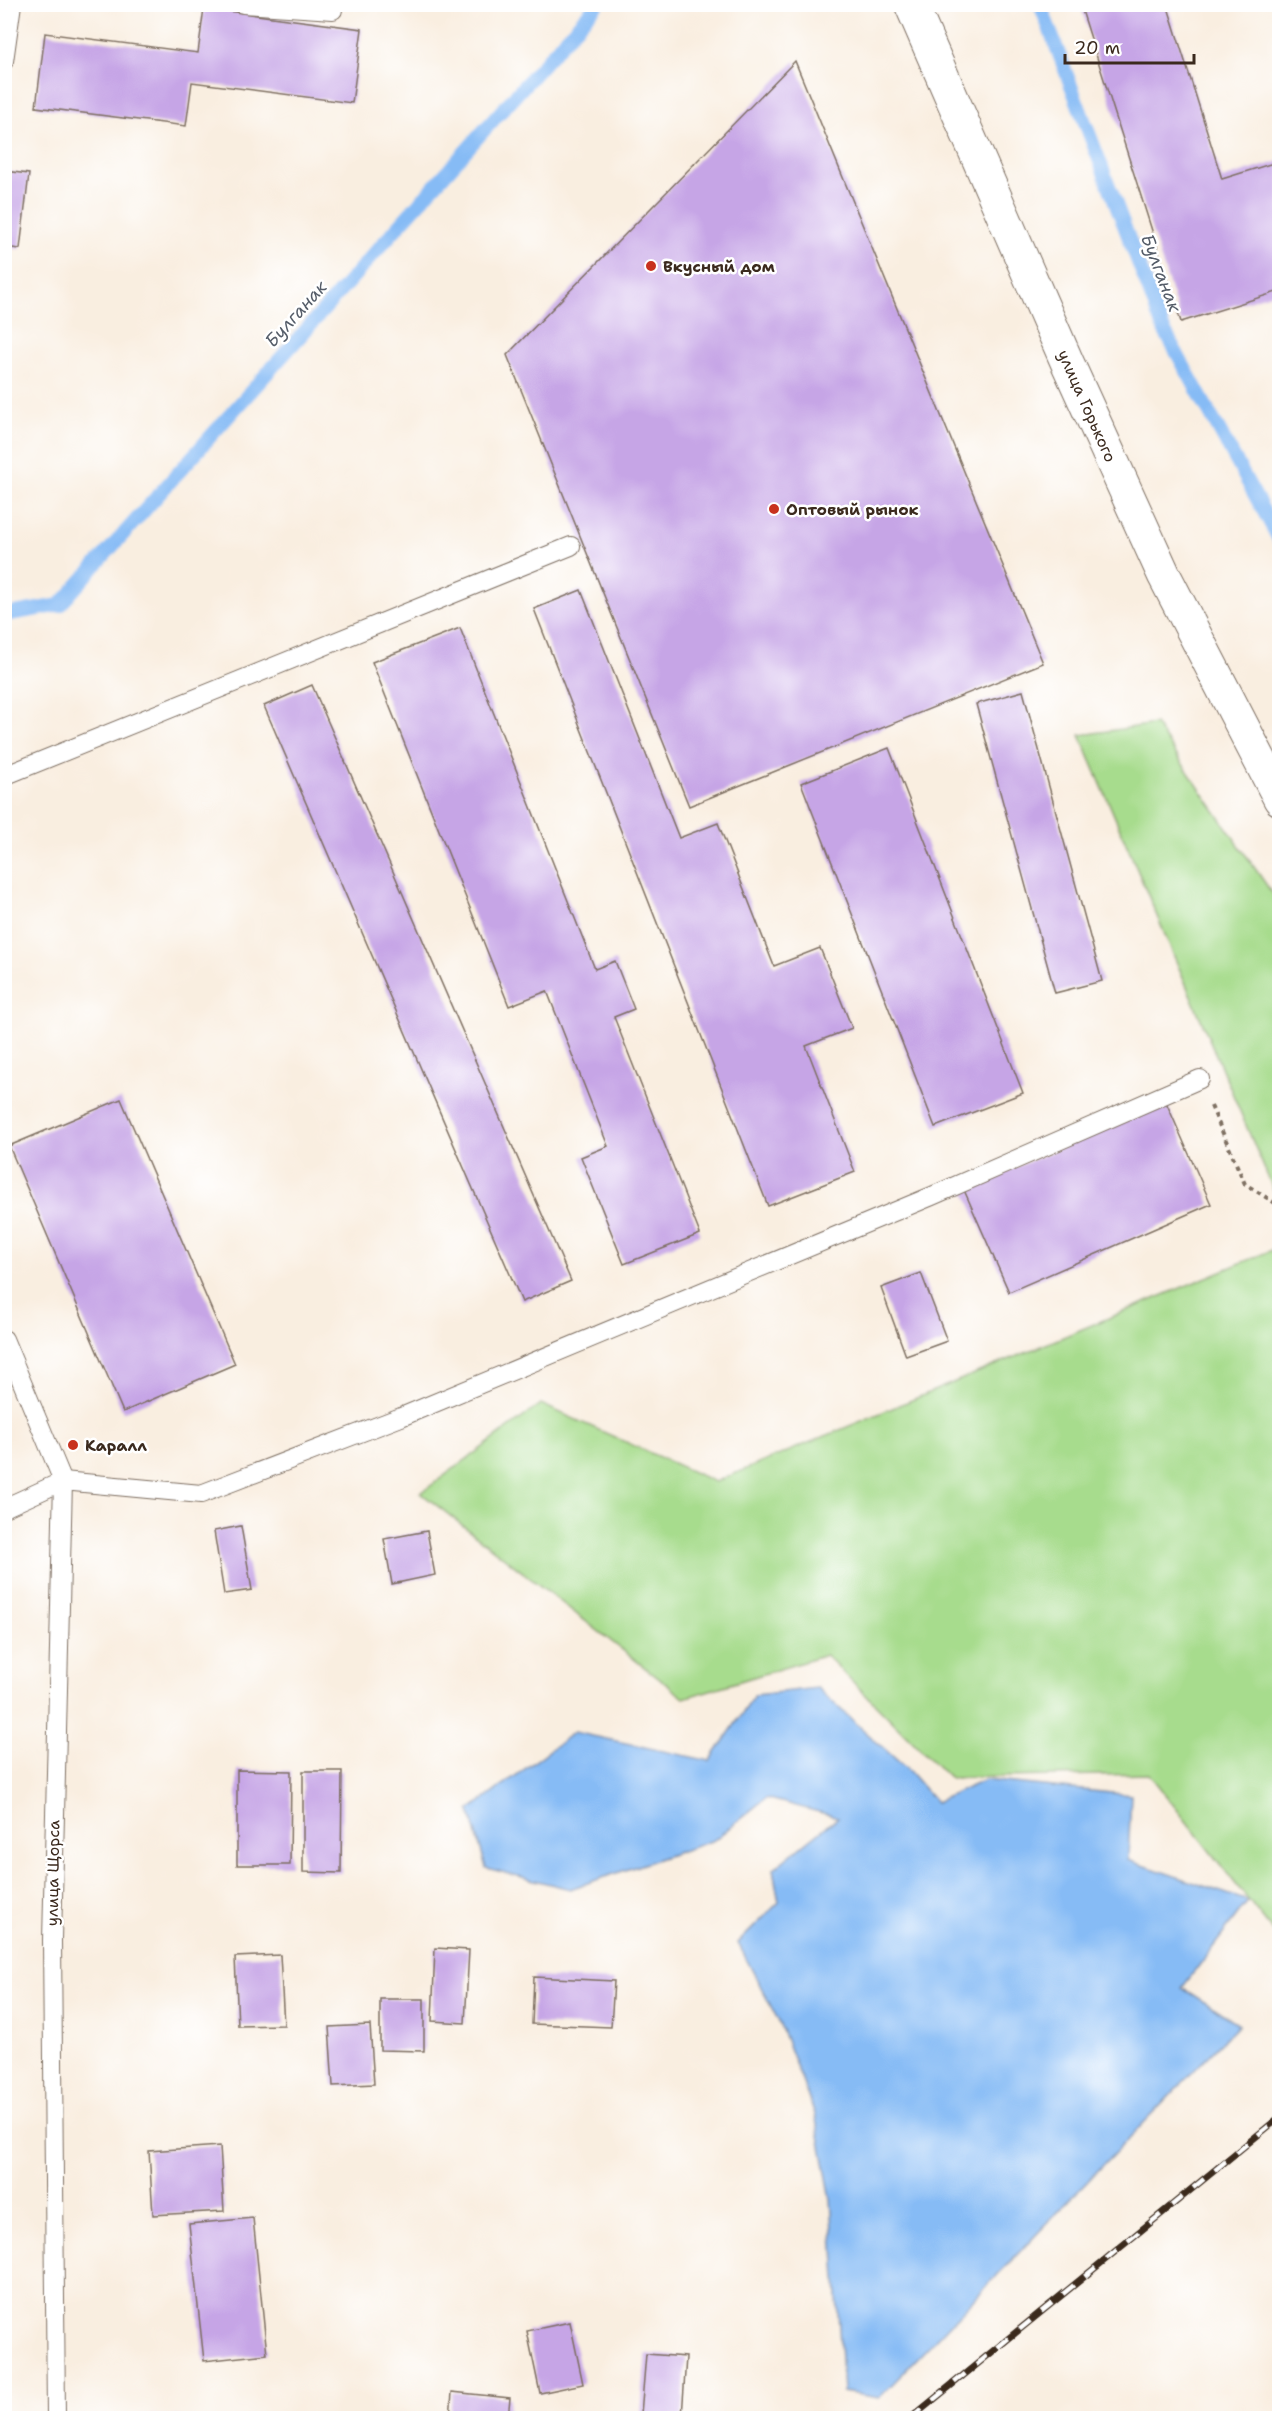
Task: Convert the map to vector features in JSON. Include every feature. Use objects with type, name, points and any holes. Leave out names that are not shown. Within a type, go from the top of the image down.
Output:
[{"type":"main road","name":"улица Горького","points":[[911,4],[1067,362],[1164,575],[1280,799]]},
{"type":"lane","points":[[4,62],[12,4]]},
{"type":"lane","points":[[243,4],[333,10]]},
{"type":"lane","points":[[4,776],[571,546]]},
{"type":"lane","points":[[4,1508],[63,1481],[201,1494],[401,1417],[921,1200],[1200,1079]]},
{"type":"lane","name":"улица Щорса","points":[[4,1339],[63,1481],[52,1940],[56,2418]]},
{"type":"path","points":[[1200,1079],[1245,1184],[1280,1206]]},
{"type":"green space","points":[[1155,724],[1279,903],[1279,1203],[1080,735]]},
{"type":"green space","points":[[1279,1247],[1279,1939],[1149,1774],[949,1778],[826,1655],[684,1698],[421,1493],[541,1404],[715,1482]]},
{"type":"water","points":[[817,1688],[910,1772],[936,1802],[985,1780],[1131,1795],[1128,1860],[1248,1901],[1182,1988],[1239,2024],[879,2398],[843,2392],[831,2199],[815,2114],[778,2020],[738,1943],[779,1902],[773,1869],[838,1817],[766,1798],[714,1840],[570,1889],[486,1868],[470,1810],[574,1732],[710,1761],[755,1695]]},
{"type":"building","points":[[1080,4],[1167,4],[1222,179],[1280,161],[1280,291],[1181,322]]},
{"type":"building","points":[[204,8],[362,29],[352,103],[192,82],[186,126],[36,107],[45,33],[198,53]]},
{"type":"building","name":"Оптовый рынок","points":[[795,61],[1043,663],[689,806],[507,355]]},
{"type":"building","points":[[4,171],[29,174],[20,249],[4,247]]},
{"type":"building","points":[[581,590],[679,838],[718,823],[774,966],[820,948],[852,1028],[806,1046],[855,1172],[768,1206],[534,609]]},
{"type":"building","points":[[460,628],[595,969],[615,961],[634,1009],[614,1017],[700,1234],[624,1264],[581,1157],[608,1146],[547,991],[509,1006],[372,662]]},
{"type":"building","points":[[312,685],[571,1281],[522,1302],[264,706]]},
{"type":"building","points":[[1023,691],[1102,981],[1055,993],[976,704]]},
{"type":"building","points":[[889,748],[1023,1093],[935,1127],[801,783]]},
{"type":"building","points":[[121,1099],[235,1364],[123,1412],[9,1146]]},
{"type":"building","points":[[1166,1102],[1211,1204],[1009,1292],[964,1190]]},
{"type":"building","points":[[921,1273],[947,1341],[906,1356],[881,1288]]},
{"type":"building","points":[[241,1526],[252,1590],[224,1594],[214,1531]]},
{"type":"building","points":[[427,1531],[435,1575],[392,1584],[384,1539]]},
{"type":"building","points":[[237,1770],[291,1771],[290,1865],[237,1865]]},
{"type":"building","points":[[303,1771],[342,1771],[341,1873],[303,1872]]},
{"type":"building","points":[[435,1948],[469,1950],[465,2023],[432,2021]]},
{"type":"building","points":[[280,1955],[284,2025],[238,2026],[235,1957]]},
{"type":"building","points":[[534,1977],[614,1981],[611,2027],[532,2024]]},
{"type":"building","points":[[380,1999],[424,1999],[424,2051],[380,2050]]},
{"type":"building","points":[[370,2025],[374,2084],[333,2086],[329,2027]]},
{"type":"building","points":[[220,2146],[224,2211],[153,2215],[149,2151]]},
{"type":"building","points":[[253,2218],[267,2354],[204,2361],[189,2224]]},
{"type":"building","points":[[570,2322],[583,2384],[540,2393],[527,2331]]},
{"type":"building","points":[[646,2354],[686,2357],[682,2417],[641,2414]]},
{"type":"building","points":[[452,2392],[510,2398],[508,2418],[450,2418]]},
{"type":"building","points":[[139,2415],[183,2417],[183,2418],[139,2418]]},
{"type":"waterway","name":"Булганак","points":[[4,615],[60,605],[597,4]]},
{"type":"waterway","name":"Булганак","points":[[1040,4],[1163,328],[1280,541]]},
{"type":"railway","points":[[911,2418],[1280,2117]]},
{"type":"place","name":"Вкусный дом","points":[[651,266]]},
{"type":"place","name":"Оптовый рынок","points":[[774,509]]},
{"type":"place","name":"Каралл","points":[[73,1445]]}]
